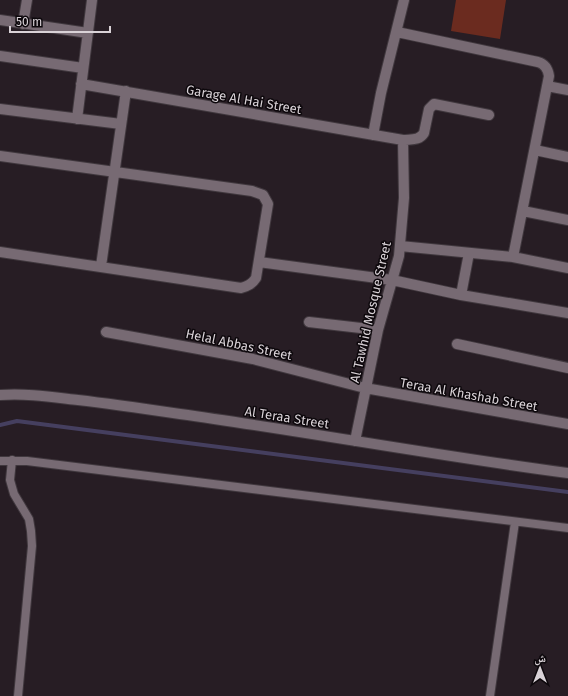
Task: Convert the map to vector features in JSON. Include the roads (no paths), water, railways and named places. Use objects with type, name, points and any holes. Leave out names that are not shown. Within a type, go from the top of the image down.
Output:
[{"type":"street","points":[[23,24],[27,0]]},
{"type":"street","points":[[77,119],[92,0]]},
{"type":"street","points":[[373,135],[381,93],[404,0]]},
{"type":"street","points":[[0,20],[88,33]]},
{"type":"street","points":[[397,32],[542,63],[548,71],[547,86],[535,150],[513,257]]},
{"type":"street","points":[[0,56],[83,68]]},
{"type":"street","name":"Garage Al Hai Street","points":[[81,84],[403,140]]},
{"type":"street","points":[[547,86],[568,90]]},
{"type":"street","points":[[101,266],[126,91]]},
{"type":"street","points":[[403,140],[422,136],[430,106],[434,104],[489,115]]},
{"type":"street","points":[[0,109],[121,124]]},
{"type":"street","name":"Al Tawhid Mosque Street","points":[[355,441],[378,330],[400,246],[404,198],[403,140]]},
{"type":"street","points":[[535,150],[568,157]]},
{"type":"street","points":[[0,156],[252,191],[263,195],[268,204],[256,278],[253,283],[241,288],[0,252]]},
{"type":"street","points":[[522,211],[568,220]]},
{"type":"street","points":[[400,246],[513,257],[568,268]]},
{"type":"street","points":[[461,295],[469,253]]},
{"type":"street","points":[[259,262],[392,280],[461,295],[568,313]]},
{"type":"street","points":[[309,322],[378,330]]},
{"type":"street","name":"Helal Abbas Street","points":[[106,332],[261,361],[366,388]]},
{"type":"street","points":[[458,344],[568,368]]},
{"type":"street","name":"Teraa Al Khashab Street","points":[[366,388],[568,424]]},
{"type":"street","name":"Al Teraa Street","points":[[0,395],[41,396],[122,406],[510,466],[568,473]]},
{"type":"lane","points":[[0,461],[12,460],[43,463],[568,528]]},
{"type":"lane","points":[[12,460],[10,480],[14,494],[29,519],[32,546],[18,696]]},
{"type":"lane","points":[[490,696],[515,522]]},
{"type":"waterway","points":[[0,425],[17,421],[568,492]]}]
